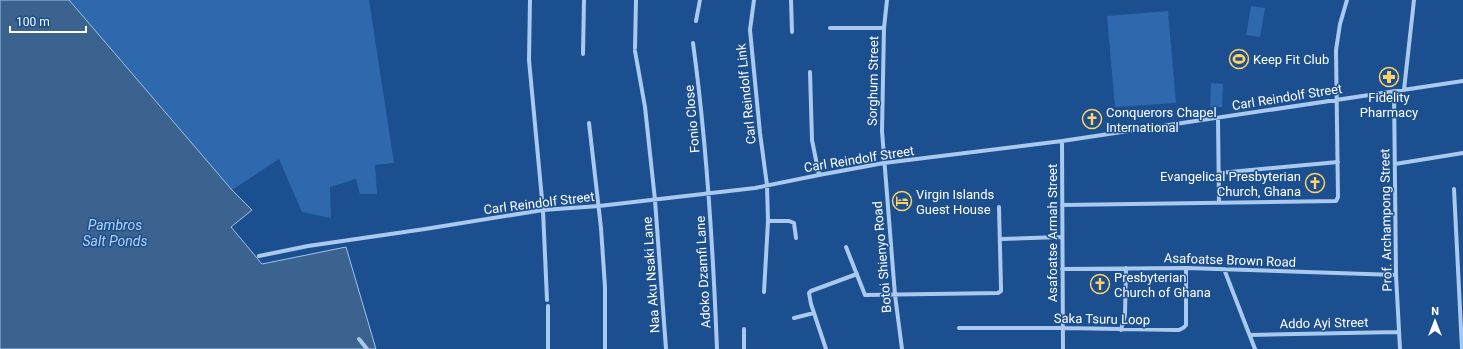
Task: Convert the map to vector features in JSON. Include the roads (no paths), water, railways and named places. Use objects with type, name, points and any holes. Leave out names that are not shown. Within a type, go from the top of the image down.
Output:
[{"type":"street","points":[[530,0],[529,60],[543,210],[547,300]]},
{"type":"street","points":[[583,54],[584,0]]},
{"type":"street","name":"Naa Aku Nsaki Lane","points":[[636,0],[635,50],[644,107],[655,200],[666,349]]},
{"type":"street","points":[[696,21],[700,0]]},
{"type":"street","name":"Carl Reindolf Link","points":[[754,0],[750,32],[760,133],[767,185],[768,221],[764,292]]},
{"type":"street","points":[[791,0],[792,32]]},
{"type":"street","name":"Sorghum Street","points":[[884,163],[882,131],[884,28],[887,0]]},
{"type":"street","points":[[1062,205],[1336,201],[1338,197],[1338,162],[1336,50],[1340,24],[1347,0]]},
{"type":"street","points":[[1404,90],[1414,0]]},
{"type":"street","points":[[830,28],[884,28]]},
{"type":"street","name":"Fonio Close","points":[[693,43],[699,81],[708,193]]},
{"type":"street","points":[[810,72],[812,140],[819,174]]},
{"type":"street","name":"Carl Reindolf Street","points":[[259,256],[308,246],[543,210],[655,200],[767,185],[819,174],[884,163],[1062,141],[1463,81]]},
{"type":"street","name":"Prof. Archampong Street","points":[[1394,91],[1396,276],[1400,349]]},
{"type":"street","points":[[1218,118],[1220,173],[1219,203]]},
{"type":"street","points":[[589,123],[599,206],[605,287],[605,349]]},
{"type":"street","name":"Asafoatse Armah Street","points":[[1062,141],[1063,349]]},
{"type":"street","points":[[1395,164],[1463,153]]},
{"type":"street","points":[[1220,173],[1338,162]]},
{"type":"street","name":"Botoi Shienyo Road","points":[[884,163],[895,295],[902,349]]},
{"type":"street","points":[[1454,189],[1461,273],[1462,349]]},
{"type":"street","name":"Adoko Dzamfi Lane","points":[[708,193],[718,349]]},
{"type":"street","points":[[846,247],[865,295],[998,293],[1001,291],[1001,239],[999,207]]},
{"type":"street","points":[[768,221],[788,221],[794,223],[796,238]]},
{"type":"street","points":[[1001,239],[1062,237]]},
{"type":"street","points":[[1121,330],[1125,315],[1126,268]]},
{"type":"street","name":"Asafoatse Brown Road","points":[[1062,269],[1186,268],[1396,276]]},
{"type":"street","name":"Saka Tsuru Loop","points":[[959,328],[1179,330],[1186,325],[1186,268]]},
{"type":"street","points":[[1224,269],[1254,349]]},
{"type":"street","points":[[826,349],[809,294],[811,291],[857,274]]},
{"type":"street","points":[[548,306],[548,349]]},
{"type":"street","points":[[794,318],[814,313]]},
{"type":"street","points":[[744,329],[744,349]]},
{"type":"street","name":"Addo Ayi Street","points":[[1250,335],[1399,332]]},
{"type":"street","points":[[359,339],[367,349]]},
{"type":"water","name":"Pambros Salt Ponds","points":[[0,0],[69,0],[232,190],[252,210],[231,227],[262,264],[346,247],[376,349],[0,349]]},
{"type":"place","name":"Keep Fit Club","points":[[1239,59]]},
{"type":"place","name":"Fidelity Pharmacy","points":[[1389,77]]},
{"type":"place","name":"Conquerors Chapel International","points":[[1092,119]]},
{"type":"place","name":"Evangelical Presbyterian Church, Ghana","points":[[1315,183]]},
{"type":"place","name":"Virgin Islands Guest House","points":[[902,201]]},
{"type":"place","name":"Presbyterian Church of Ghana","points":[[1100,284]]}]
